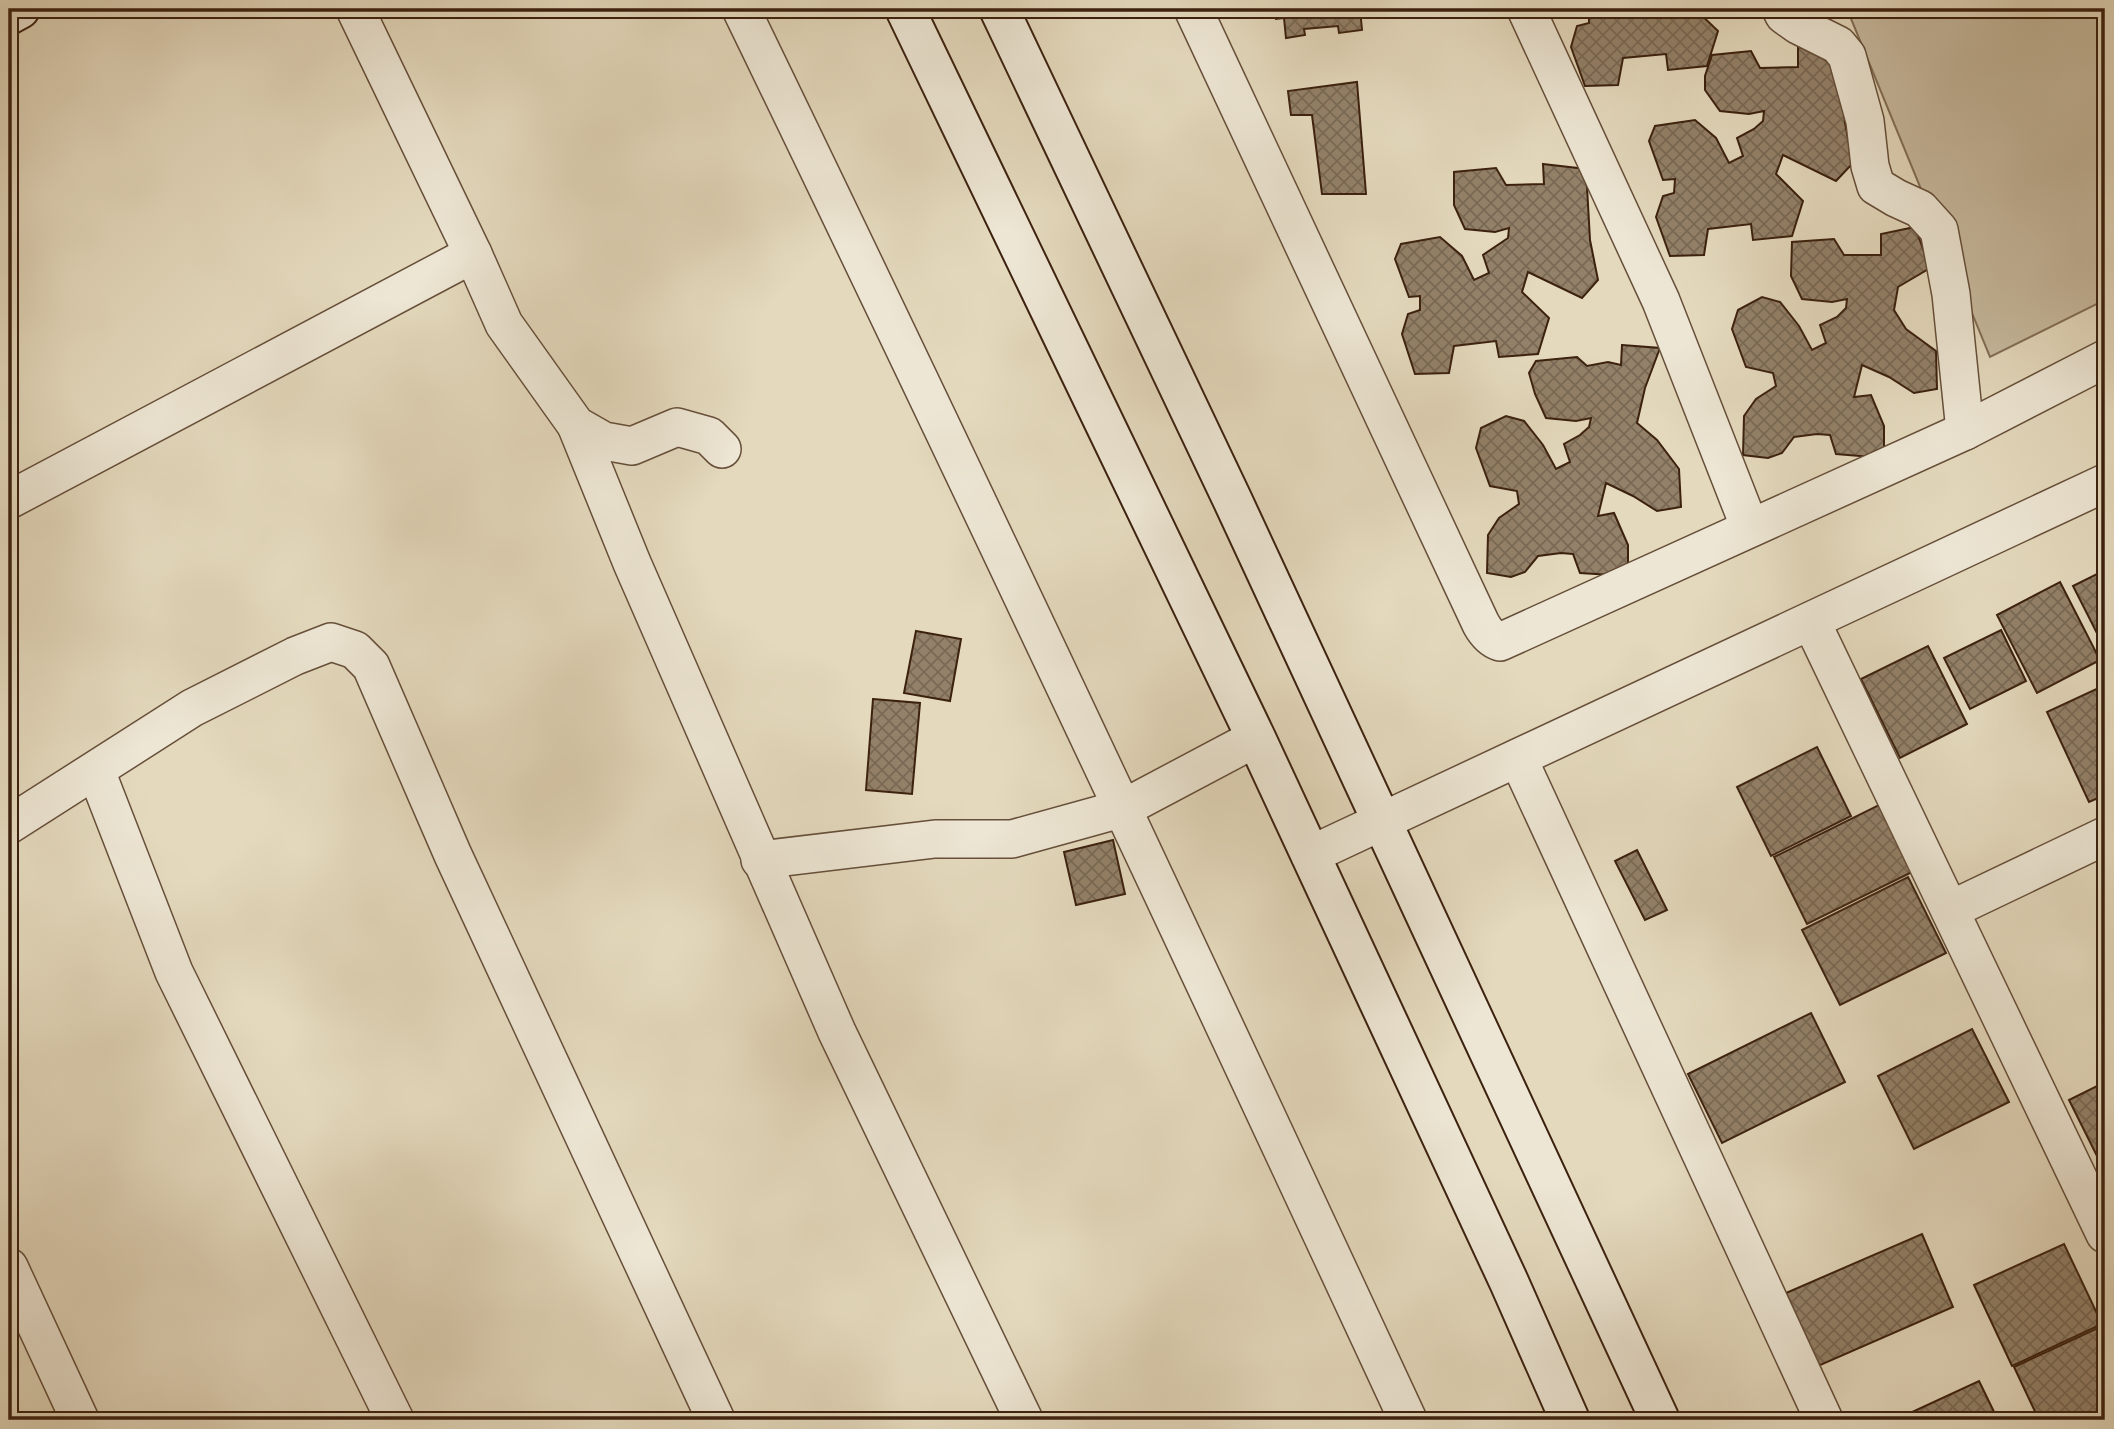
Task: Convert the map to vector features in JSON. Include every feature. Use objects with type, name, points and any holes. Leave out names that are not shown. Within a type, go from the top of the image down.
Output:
[{"type":"main road","points":[[9,15],[20,9]]},
{"type":"main road","points":[[905,9],[1256,738],[1509,1282],[1570,1420]]},
{"type":"main road","points":[[999,9],[1232,499],[1660,1420]]},
{"type":"street","points":[[355,9],[504,324],[576,425],[637,576],[837,1032],[1024,1420]]},
{"type":"street","points":[[741,9],[932,402],[1124,808],[1408,1420]]},
{"type":"street","points":[[1193,9],[1481,624],[1490,637],[1500,642],[1965,432],[2105,359]]},
{"type":"street","points":[[1526,9],[1661,301],[1750,528]]},
{"type":"street","points":[[1782,9],[1784,15],[1838,45],[1847,56],[1865,121],[1870,166],[1876,186],[1920,209],[1939,230],[1951,294],[1965,432]]},
{"type":"street","points":[[9,500],[473,254]]},
{"type":"street","points":[[576,425],[604,441],[632,446],[677,426],[709,436],[722,449]]},
{"type":"street","points":[[1310,855],[2105,483]]},
{"type":"street","points":[[1811,621],[2105,1234]]},
{"type":"street","points":[[9,825],[192,708],[295,656],[331,642],[355,650],[371,667],[453,855],[716,1420]]},
{"type":"street","points":[[760,860],[935,839],[1012,839],[1124,808],[1256,738]]},
{"type":"street","points":[[1518,758],[1824,1420]]},
{"type":"street","points":[[96,771],[174,972],[395,1420]]},
{"type":"street","points":[[1950,910],[2105,836]]},
{"type":"street","points":[[9,1270],[80,1420]]},
{"type":"shaded area","points":[[1847,9],[2105,9],[2105,300],[1990,357]]},
{"type":"building","points":[[1275,9],[1360,9],[1362,30],[1339,33],[1338,26],[1304,29],[1305,35],[1286,38],[1284,18],[1276,19]]},
{"type":"building","points":[[1589,9],[1695,9],[1718,31],[1707,66],[1668,70],[1666,54],[1623,58],[1618,85],[1585,86],[1571,47],[1577,26],[1589,23]]},
{"type":"building","points":[[1798,47],[1840,51],[1845,123],[1853,163],[1836,181],[1783,155],[1776,174],[1803,201],[1792,236],[1753,240],[1751,224],[1708,229],[1704,255],[1670,256],[1656,217],[1663,196],[1674,193],[1675,179],[1663,180],[1649,141],[1655,126],[1695,120],[1716,138],[1729,163],[1743,156],[1737,138],[1763,121],[1764,111],[1749,114],[1720,111],[1705,90],[1705,76],[1712,55],[1751,51],[1760,68],[1798,67]]},
{"type":"building","points":[[1357,82],[1366,194],[1322,194],[1312,115],[1291,115],[1288,91]]},
{"type":"building","points":[[1543,164],[1586,169],[1590,240],[1598,280],[1582,298],[1528,272],[1522,292],[1549,318],[1538,354],[1499,357],[1496,341],[1454,346],[1449,373],[1415,374],[1402,334],[1408,314],[1420,310],[1420,296],[1409,297],[1395,259],[1401,244],[1440,237],[1462,256],[1474,280],[1489,273],[1483,255],[1508,238],[1509,228],[1495,232],[1465,229],[1454,205],[1454,172],[1496,168],[1506,185],[1544,184]]},
{"type":"building","points":[[1915,227],[1930,268],[1898,287],[1894,310],[1906,329],[1936,351],[1937,389],[1914,393],[1889,377],[1862,365],[1854,397],[1871,395],[1884,426],[1884,458],[1836,454],[1830,435],[1817,434],[1794,437],[1782,453],[1768,458],[1743,455],[1744,416],[1756,399],[1776,386],[1773,373],[1746,367],[1732,329],[1738,310],[1762,297],[1780,302],[1799,326],[1812,350],[1826,343],[1820,325],[1837,317],[1846,308],[1847,299],[1832,302],[1802,299],[1791,276],[1792,242],[1834,239],[1844,255],[1881,255],[1881,234]]},
{"type":"building","points":[[1622,345],[1660,348],[1645,388],[1637,423],[1657,440],[1679,469],[1681,507],[1657,511],[1606,483],[1598,516],[1614,513],[1628,545],[1628,576],[1580,573],[1573,554],[1561,553],[1538,556],[1525,572],[1511,577],[1487,573],[1488,535],[1499,518],[1519,504],[1517,491],[1490,486],[1476,448],[1481,428],[1506,416],[1524,421],[1543,445],[1556,469],[1570,462],[1564,444],[1589,427],[1591,418],[1576,421],[1546,418],[1529,373],[1536,361],[1577,357],[1587,366],[1608,362],[1621,365]]},
{"type":"building","points":[[2105,570],[2105,649],[2073,586]]},
{"type":"building","points":[[2060,582],[2100,660],[2037,693],[1997,615]]},
{"type":"building","points":[[2001,630],[2026,681],[1970,709],[1944,658]]},
{"type":"building","points":[[916,631],[961,639],[950,701],[904,693]]},
{"type":"building","points":[[1928,646],[1967,724],[1900,758],[1861,679]]},
{"type":"building","points":[[2105,685],[2105,795],[2089,802],[2047,712]]},
{"type":"building","points":[[873,699],[920,703],[912,794],[866,790]]},
{"type":"building","points":[[1817,747],[1851,816],[1771,856],[1737,787]]},
{"type":"building","points":[[1879,805],[1912,872],[1807,924],[1774,857]]},
{"type":"building","points":[[1113,840],[1125,894],[1076,905],[1064,852]]},
{"type":"building","points":[[1637,850],[1667,910],[1645,920],[1615,861]]},
{"type":"building","points":[[1908,877],[1946,953],[1840,1005],[1802,930]]},
{"type":"building","points":[[1811,1013],[1845,1082],[1722,1143],[1688,1074]]},
{"type":"building","points":[[1972,1029],[2009,1102],[1914,1149],[1878,1076]]},
{"type":"building","points":[[2105,1082],[2105,1172],[2069,1100]]},
{"type":"building","points":[[1922,1234],[1953,1307],[1818,1366],[1786,1293]]},
{"type":"building","points":[[2064,1244],[2102,1324],[2012,1366],[1974,1285]]},
{"type":"building","points":[[2100,1327],[2105,1337],[2105,1413],[2090,1420],[2039,1420],[2014,1367]]},
{"type":"building","points":[[1979,1381],[1998,1420],[1895,1420]]}]
